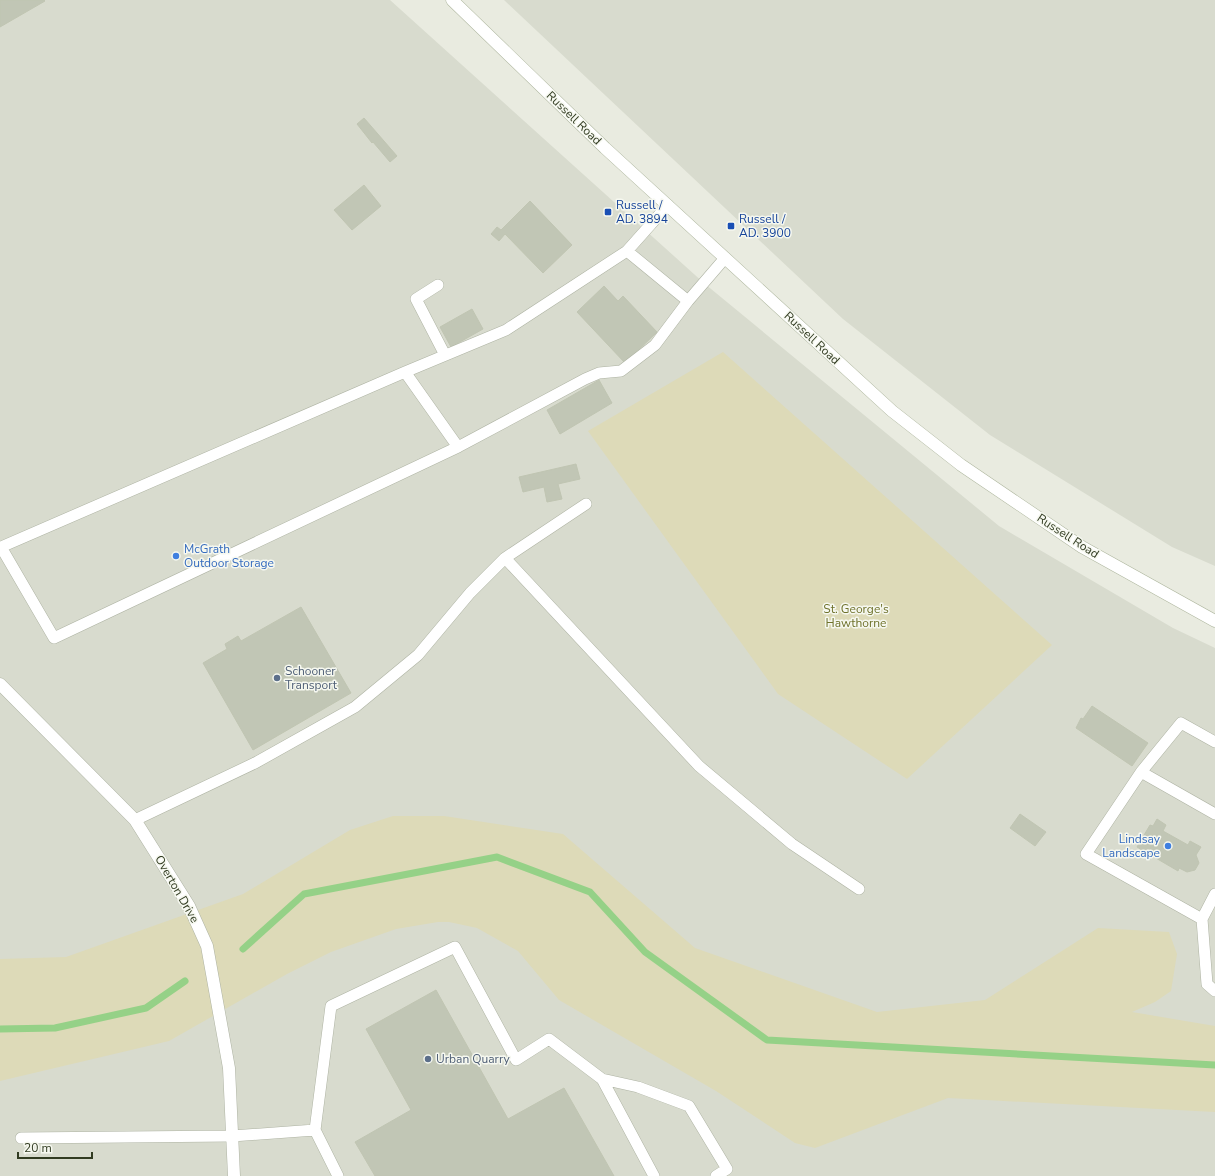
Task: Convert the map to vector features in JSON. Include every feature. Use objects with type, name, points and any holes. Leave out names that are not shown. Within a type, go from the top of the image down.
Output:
[{"type":"main road","name":"Russell Road","points":[[452,0],[605,148],[892,411],[961,465],[1082,547],[1215,621]]},
{"type":"main road","name":"Overton Drive","points":[[0,684],[135,820],[189,906],[207,946],[229,1068],[234,1176]]},
{"type":"lane","points":[[668,205],[627,251],[506,330],[405,372],[1,547],[54,638],[458,447],[592,376],[599,373],[621,371],[655,345],[688,301],[724,258]]},
{"type":"lane","points":[[627,251],[688,301]]},
{"type":"lane","points":[[438,285],[416,299],[445,355]]},
{"type":"lane","points":[[405,372],[458,447]]},
{"type":"lane","points":[[135,820],[255,763],[355,707],[418,655],[470,593],[505,558],[586,504]]},
{"type":"lane","points":[[505,558],[699,766],[792,844],[858,889]]},
{"type":"lane","points":[[1202,919],[1086,854],[1141,772],[1181,723],[1215,742]]},
{"type":"lane","points":[[1141,772],[1215,814]]},
{"type":"lane","points":[[1215,894],[1202,919],[1207,984],[1215,991]]},
{"type":"lane","points":[[338,1176],[315,1130],[332,1006],[455,947],[516,1060],[549,1038],[602,1079],[654,1176]]},
{"type":"lane","points":[[602,1079],[638,1087],[689,1106],[727,1169],[716,1176]]},
{"type":"lane","points":[[21,1138],[232,1136],[315,1130]]},
{"type":"shaded area","points":[[0,0],[390,0],[705,284],[999,526],[1173,628],[1215,648],[1215,1176],[0,1176]]},
{"type":"shaded area","points":[[504,0],[1215,0],[1215,566],[1172,547],[990,435],[843,319]]},
{"type":"green space","name":"St. George's Hawthorne","points":[[723,352],[1052,645],[907,779],[778,694],[588,431]]},
{"type":"green space","points":[[393,816],[444,816],[563,834],[695,948],[877,1012],[985,1000],[1098,928],[1169,932],[1177,954],[1171,991],[1155,1002],[1132,1012],[1215,1026],[1215,1112],[948,1098],[815,1148],[795,1143],[716,1091],[559,1000],[518,951],[477,928],[449,922],[438,922],[396,929],[331,952],[287,974],[169,1041],[0,1081],[0,959],[66,957],[243,894],[350,830]]},
{"type":"building","points":[[0,0],[44,0],[45,1],[0,27]]},
{"type":"building","points":[[364,118],[397,156],[390,162],[357,124]]},
{"type":"building","points":[[364,185],[381,206],[352,230],[334,210]]},
{"type":"building","points":[[530,201],[572,245],[543,273],[505,234],[499,241],[491,234],[497,227],[501,230]]},
{"type":"building","points":[[604,286],[618,301],[623,296],[657,332],[625,363],[577,312]]},
{"type":"building","points":[[472,309],[483,329],[451,347],[440,327]]},
{"type":"building","points":[[599,380],[612,403],[560,434],[547,410]]},
{"type":"building","points":[[576,464],[580,479],[558,484],[562,499],[547,502],[544,487],[523,492],[519,477]]},
{"type":"building","name":"Schooner Transport","points":[[301,607],[351,693],[253,750],[203,663],[227,649],[225,644],[238,636],[241,641]]},
{"type":"building","points":[[1092,706],[1148,743],[1132,766],[1076,728],[1081,718],[1083,719]]},
{"type":"building","points":[[1020,814],[1046,832],[1035,846],[1010,828]]},
{"type":"building","name":"Lindsay Landscape","points":[[1157,819],[1166,825],[1163,831],[1188,845],[1190,841],[1201,847],[1196,855],[1199,863],[1195,870],[1187,872],[1179,868],[1178,871],[1137,847],[1150,825],[1153,826]]},
{"type":"building","name":"Urban Quarry","points":[[436,990],[508,1119],[564,1088],[614,1176],[375,1176],[355,1142],[411,1110],[366,1029]]},
{"type":"waterway","points":[[243,949],[304,894],[497,857],[590,892],[645,952],[767,1040],[1215,1065]]},
{"type":"waterway","points":[[0,1029],[55,1028],[146,1008],[185,981]]},
{"type":"place","name":"Russell / AD. 3894","points":[[608,212]]},
{"type":"place","name":"Russell / AD. 3900","points":[[731,226]]},
{"type":"place","name":"McGrath Outdoor Storage","points":[[176,556]]},
{"type":"place","name":"Schooner Transport","points":[[277,678]]},
{"type":"place","name":"Lindsay Landscape","points":[[1168,846]]},
{"type":"place","name":"Urban Quarry","points":[[428,1059]]}]
